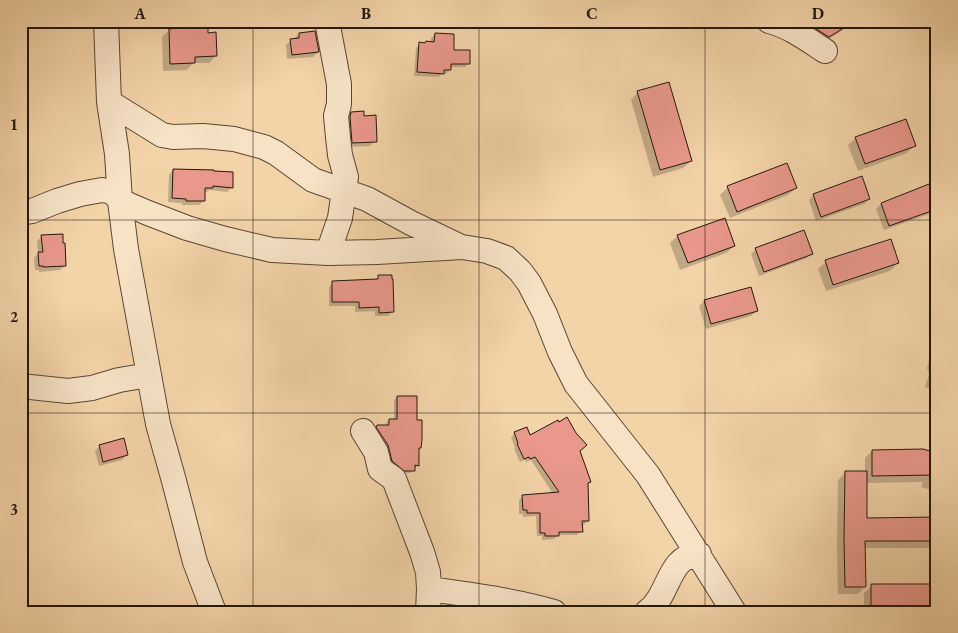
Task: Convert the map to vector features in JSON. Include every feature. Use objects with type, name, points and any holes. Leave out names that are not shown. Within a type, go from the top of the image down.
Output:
[{"type":"street","points":[[106,21],[109,102],[117,154],[126,250],[158,424],[195,562],[214,612]]},
{"type":"street","points":[[327,21],[339,84],[339,104],[336,116],[340,155],[346,177],[340,218],[328,253]]},
{"type":"street","points":[[769,21],[787,28],[825,51]]},
{"type":"street","points":[[109,102],[162,136],[203,136],[234,139],[264,147],[313,180],[367,198],[411,223],[462,247]]},
{"type":"street","points":[[21,213],[80,194],[102,190],[113,192],[120,201],[187,228],[272,250],[328,253],[462,247],[487,251],[506,258],[520,271],[529,284],[545,314],[560,352],[576,384],[648,474],[734,612]]},
{"type":"street","points":[[21,386],[68,391],[92,388],[119,380],[149,375]]},
{"type":"street","points":[[363,431],[376,452],[380,469],[394,479],[422,552],[428,572],[428,612]]},
{"type":"street","points":[[647,612],[662,594],[678,563],[688,556],[698,554]]},
{"type":"street","points":[[429,588],[504,600],[554,612]]},
{"type":"building","points":[[178,21],[208,24],[208,33],[216,32],[217,56],[195,57],[195,63],[170,64],[169,29],[178,28]]},
{"type":"building","points":[[810,21],[855,21],[829,37],[813,27]]},
{"type":"building","points":[[315,31],[319,52],[292,55],[290,39],[299,38],[299,33]]},
{"type":"building","points":[[435,33],[454,34],[454,50],[470,50],[470,64],[451,64],[451,70],[444,70],[444,74],[417,72],[419,42],[434,42]]},
{"type":"building","points":[[669,82],[692,161],[660,170],[637,91]]},
{"type":"building","points":[[364,111],[364,116],[376,115],[377,142],[352,143],[351,112]]},
{"type":"building","points":[[906,119],[916,146],[865,164],[855,137]]},
{"type":"building","points":[[787,163],[797,188],[737,212],[727,186]]},
{"type":"building","points":[[173,169],[233,172],[233,188],[213,186],[213,188],[205,188],[205,201],[186,201],[186,199],[172,198]]},
{"type":"building","points":[[862,176],[870,199],[821,217],[813,194]]},
{"type":"building","points":[[929,184],[937,209],[889,226],[881,203]]},
{"type":"building","points":[[725,218],[735,246],[688,263],[677,235]]},
{"type":"building","points":[[804,230],[813,254],[764,272],[755,248]]},
{"type":"building","points":[[63,234],[66,266],[39,266],[38,252],[43,252],[41,235]]},
{"type":"building","points":[[891,239],[899,263],[833,285],[825,260]]},
{"type":"building","points":[[378,275],[392,275],[394,312],[379,313],[379,307],[359,308],[359,302],[332,302],[332,281],[378,279]]},
{"type":"building","points":[[751,287],[758,311],[711,324],[704,300]]},
{"type":"building","points":[[397,396],[417,396],[417,420],[422,420],[422,440],[421,448],[419,448],[419,466],[415,465],[415,471],[404,471],[392,461],[388,445],[376,427],[377,425],[389,425],[389,419],[397,419]]},
{"type":"building","points":[[567,417],[576,433],[587,445],[580,451],[591,482],[588,483],[589,521],[582,521],[583,532],[559,532],[559,536],[545,536],[545,533],[540,533],[540,513],[527,513],[527,510],[523,510],[522,495],[559,492],[535,457],[524,459],[514,432],[527,427],[530,435]]},
{"type":"building","points":[[124,438],[128,455],[103,462],[99,445]]},
{"type":"building","points":[[923,449],[937,453],[937,475],[872,476],[872,450]]},
{"type":"building","points":[[845,471],[867,471],[867,518],[937,517],[937,541],[865,541],[866,587],[845,587]]},
{"type":"building","points":[[871,584],[937,584],[937,606],[871,606]]}]
